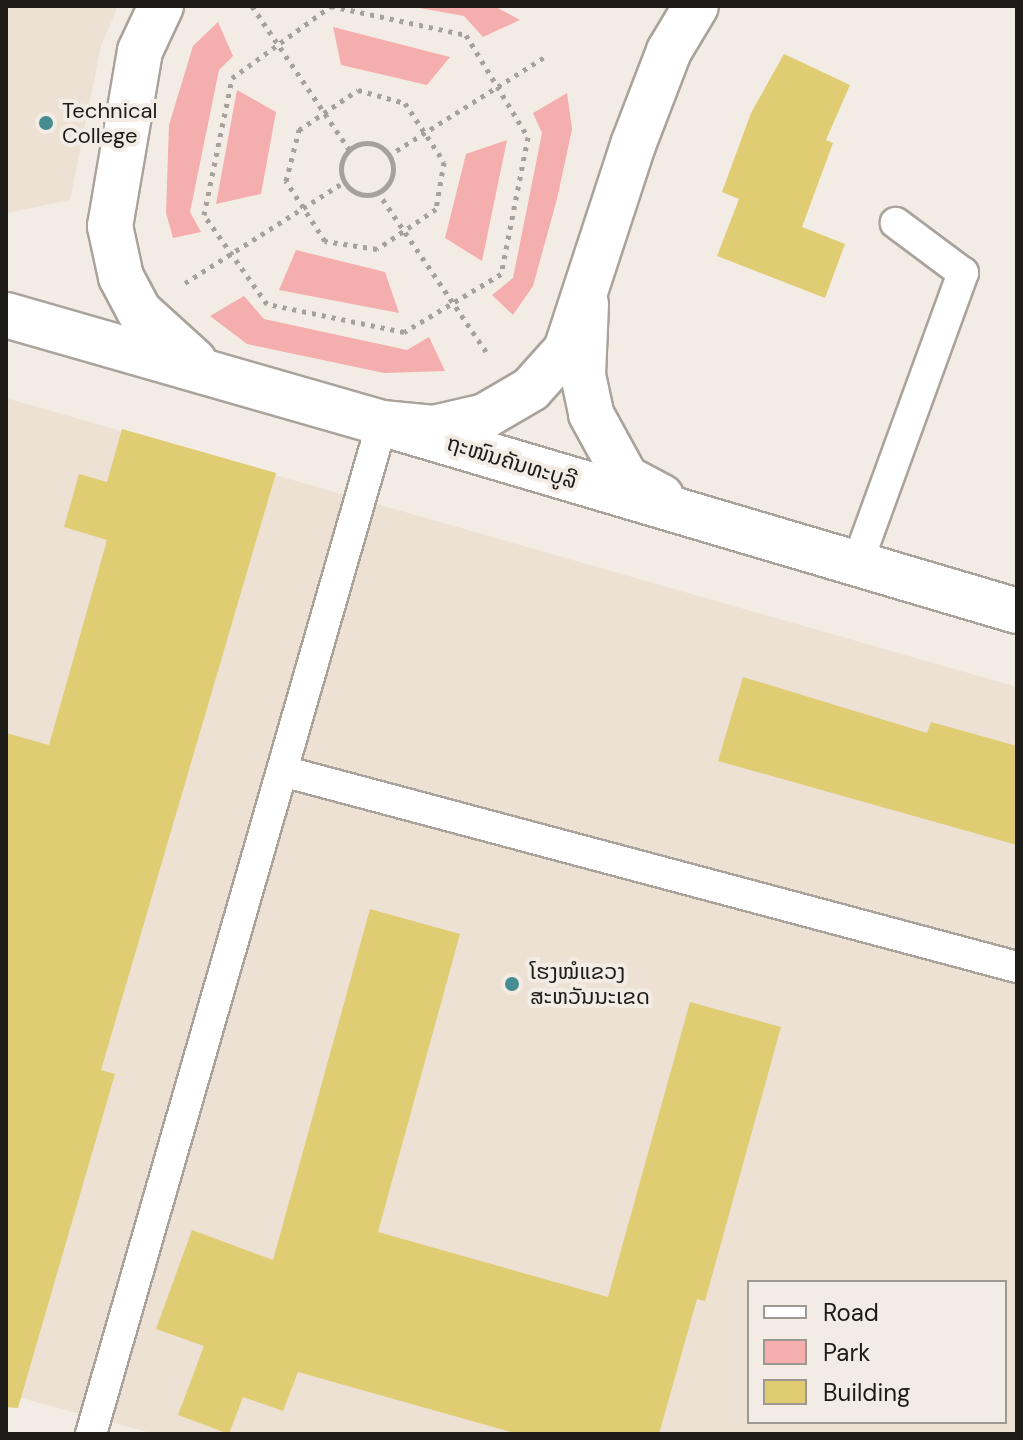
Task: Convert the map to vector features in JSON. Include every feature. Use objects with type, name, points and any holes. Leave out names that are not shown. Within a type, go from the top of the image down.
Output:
[{"type":"main road","points":[[161,6],[140,51],[110,226],[121,277],[140,312],[187,358],[239,382]]},
{"type":"main road","points":[[382,423],[434,428],[485,416],[517,398],[566,350],[586,301],[633,145],[669,51],[696,6]]},
{"type":"main road","points":[[586,301],[583,375],[607,446],[626,478],[701,520]]},
{"type":"main road","name":"ຖະໜົນຄັນທະບູລີ","points":[[6,315],[1017,611]]},
{"type":"lane","points":[[857,564],[963,273],[896,223]]},
{"type":"lane","points":[[91,1434],[286,772],[382,423]]},
{"type":"lane","points":[[286,772],[1017,967]]},
{"type":"path","points":[[252,6],[350,151]]},
{"type":"path","points":[[331,6],[466,35],[497,86],[528,137],[501,274],[404,332],[267,304],[204,215],[232,78],[331,6]]},
{"type":"path","points":[[388,156],[548,55]]},
{"type":"path","points":[[358,90],[405,103],[424,132],[444,162],[436,209],[377,249],[325,241],[286,181],[299,130],[358,90]]},
{"type":"path","points":[[364,142],[379,144],[388,156],[391,182],[377,191],[354,193],[339,170],[350,151],[364,142]]},
{"type":"path","points":[[140,312],[346,181]]},
{"type":"path","points":[[377,191],[517,398]]},
{"type":"shaded area","name":"Technical College","points":[[6,6],[118,6],[101,46],[70,200],[6,213]]},
{"type":"shaded area","name":"ໂຮງໝໍແຂວງ ສະຫວັນນະເຂດ","points":[[6,398],[1017,687],[1017,1434],[155,1434],[6,1394]]},
{"type":"green space","points":[[408,6],[494,6],[520,20],[483,37],[464,16]]},
{"type":"green space","points":[[218,22],[233,56],[219,70],[190,212],[201,232],[173,238],[166,213],[169,125],[193,46]]},
{"type":"green space","points":[[333,27],[450,57],[427,85],[341,65]]},
{"type":"green space","points":[[237,90],[276,112],[261,194],[216,204]]},
{"type":"green space","points":[[567,93],[572,129],[557,199],[533,286],[513,315],[492,295],[513,278],[542,133],[533,113]]},
{"type":"green space","points":[[507,140],[482,261],[445,238],[466,154]]},
{"type":"green space","points":[[296,250],[385,272],[399,313],[279,290]]},
{"type":"green space","points":[[244,296],[264,319],[407,350],[429,337],[445,371],[384,373],[247,344],[210,316]]},
{"type":"building","points":[[784,54],[850,85],[826,140],[833,143],[802,227],[845,244],[825,298],[717,256],[739,199],[722,192],[751,113]]},
{"type":"building","points":[[122,429],[276,473],[101,1070],[115,1074],[18,1408],[6,1407],[6,733],[49,745],[107,540],[64,527],[79,474],[107,482]]},
{"type":"building","points":[[743,677],[927,733],[931,722],[1017,746],[1017,845],[718,761]]},
{"type":"building","points":[[370,909],[460,934],[378,1232],[608,1297],[690,1002],[781,1027],[705,1301],[697,1299],[659,1434],[518,1434],[298,1372],[283,1411],[243,1397],[229,1434],[178,1415],[204,1346],[156,1329],[192,1230],[273,1260]]},
{"type":"place","name":"Technical College","points":[[46,123]]},
{"type":"place","name":"ໂຮງໝໍແຂວງ ສະຫວັນນະເຂດ","points":[[512,984]]}]
